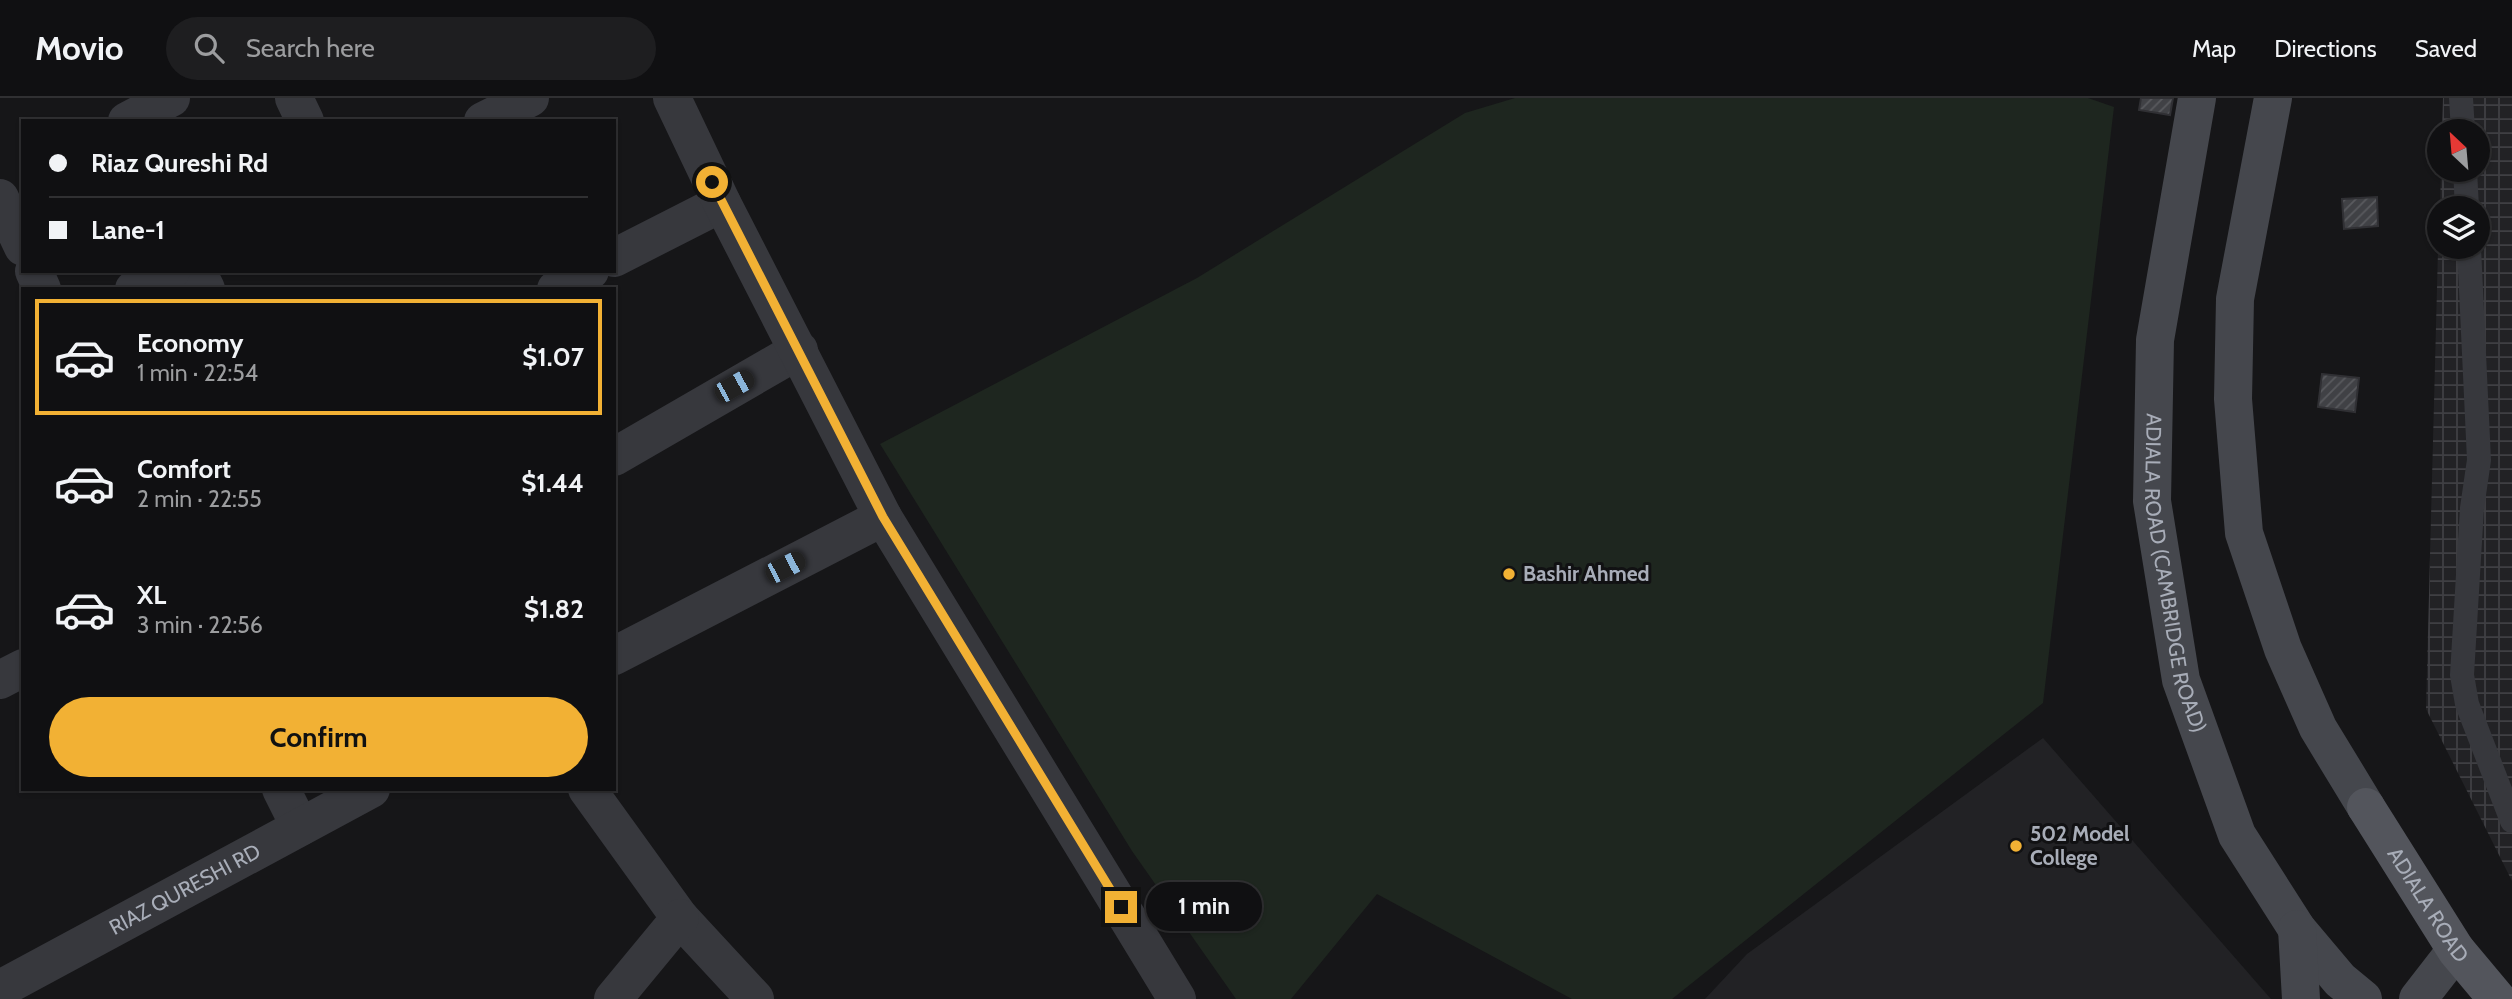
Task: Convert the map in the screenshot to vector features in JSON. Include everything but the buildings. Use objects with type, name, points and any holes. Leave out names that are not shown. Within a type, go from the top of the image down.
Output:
[{"type":"main road","name":"ADIALA ROAD (CAMBRIDGE ROAD)","points":[[2197,98],[2155,340],[2152,501],[2181,680],[2237,835],[2297,929],[2340,980],[2363,999]]},
{"type":"main road","name":"ADIALA ROAD","points":[[2273,98],[2235,299],[2233,399],[2244,533],[2293,671],[2318,728],[2456,950],[2497,999]]},
{"type":"main road","points":[[2297,929],[2301,999]]},
{"type":"main road","points":[[2418,999],[2456,950]]},
{"type":"street","points":[[131,119],[171,98]]},
{"type":"street","points":[[294,98],[304,119]]},
{"type":"street","points":[[487,119],[530,98]]},
{"type":"street","points":[[672,98],[722,203],[883,517],[1177,999]]},
{"type":"street","points":[[0,188],[21,177]]},
{"type":"street","points":[[0,198],[21,243]]},
{"type":"street","points":[[616,257],[722,203]]},
{"type":"street","points":[[138,287],[167,273]]},
{"type":"street","points":[[560,287],[586,273]]},
{"type":"street","points":[[616,456],[799,350]]},
{"type":"street","points":[[616,655],[883,517]]},
{"type":"street","points":[[0,680],[21,669]]},
{"type":"street","points":[[282,791],[300,827]]},
{"type":"street","name":"RIAZ QURESHI RD","points":[[0,989],[367,791]]},
{"type":"street","points":[[588,791],[680,918],[755,999]]},
{"type":"street","points":[[613,999],[680,918]]},
{"type":"lane","points":[[2461,98],[2462,119]]},
{"type":"lane","points":[[2470,259],[2479,460],[2472,508],[2462,675],[2467,704],[2512,821]]},
{"type":"shaded area","name":"Bashir Ahmed","points":[[1515,98],[2088,98],[2114,107],[2043,703],[1672,999],[1572,999],[1377,894],[1291,999],[1236,999],[1132,851],[880,444],[1197,278],[1465,113]]},
{"type":"shaded area","points":[[2443,98],[2512,98],[2512,881],[2426,709],[2438,259],[2490,259],[2490,196],[2440,196],[2441,182],[2490,182],[2490,119],[2442,119]]},
{"type":"shaded area","name":"502 Model College","points":[[2043,738],[2271,999],[1705,999],[1747,954]]},
{"type":"place","name":"Bashir Ahmed","points":[[1509,574]]},
{"type":"place","name":"502 Model College","points":[[2016,846]]},
{"type":"route","points":[[712,182],[883,517],[1121,907]]}]
